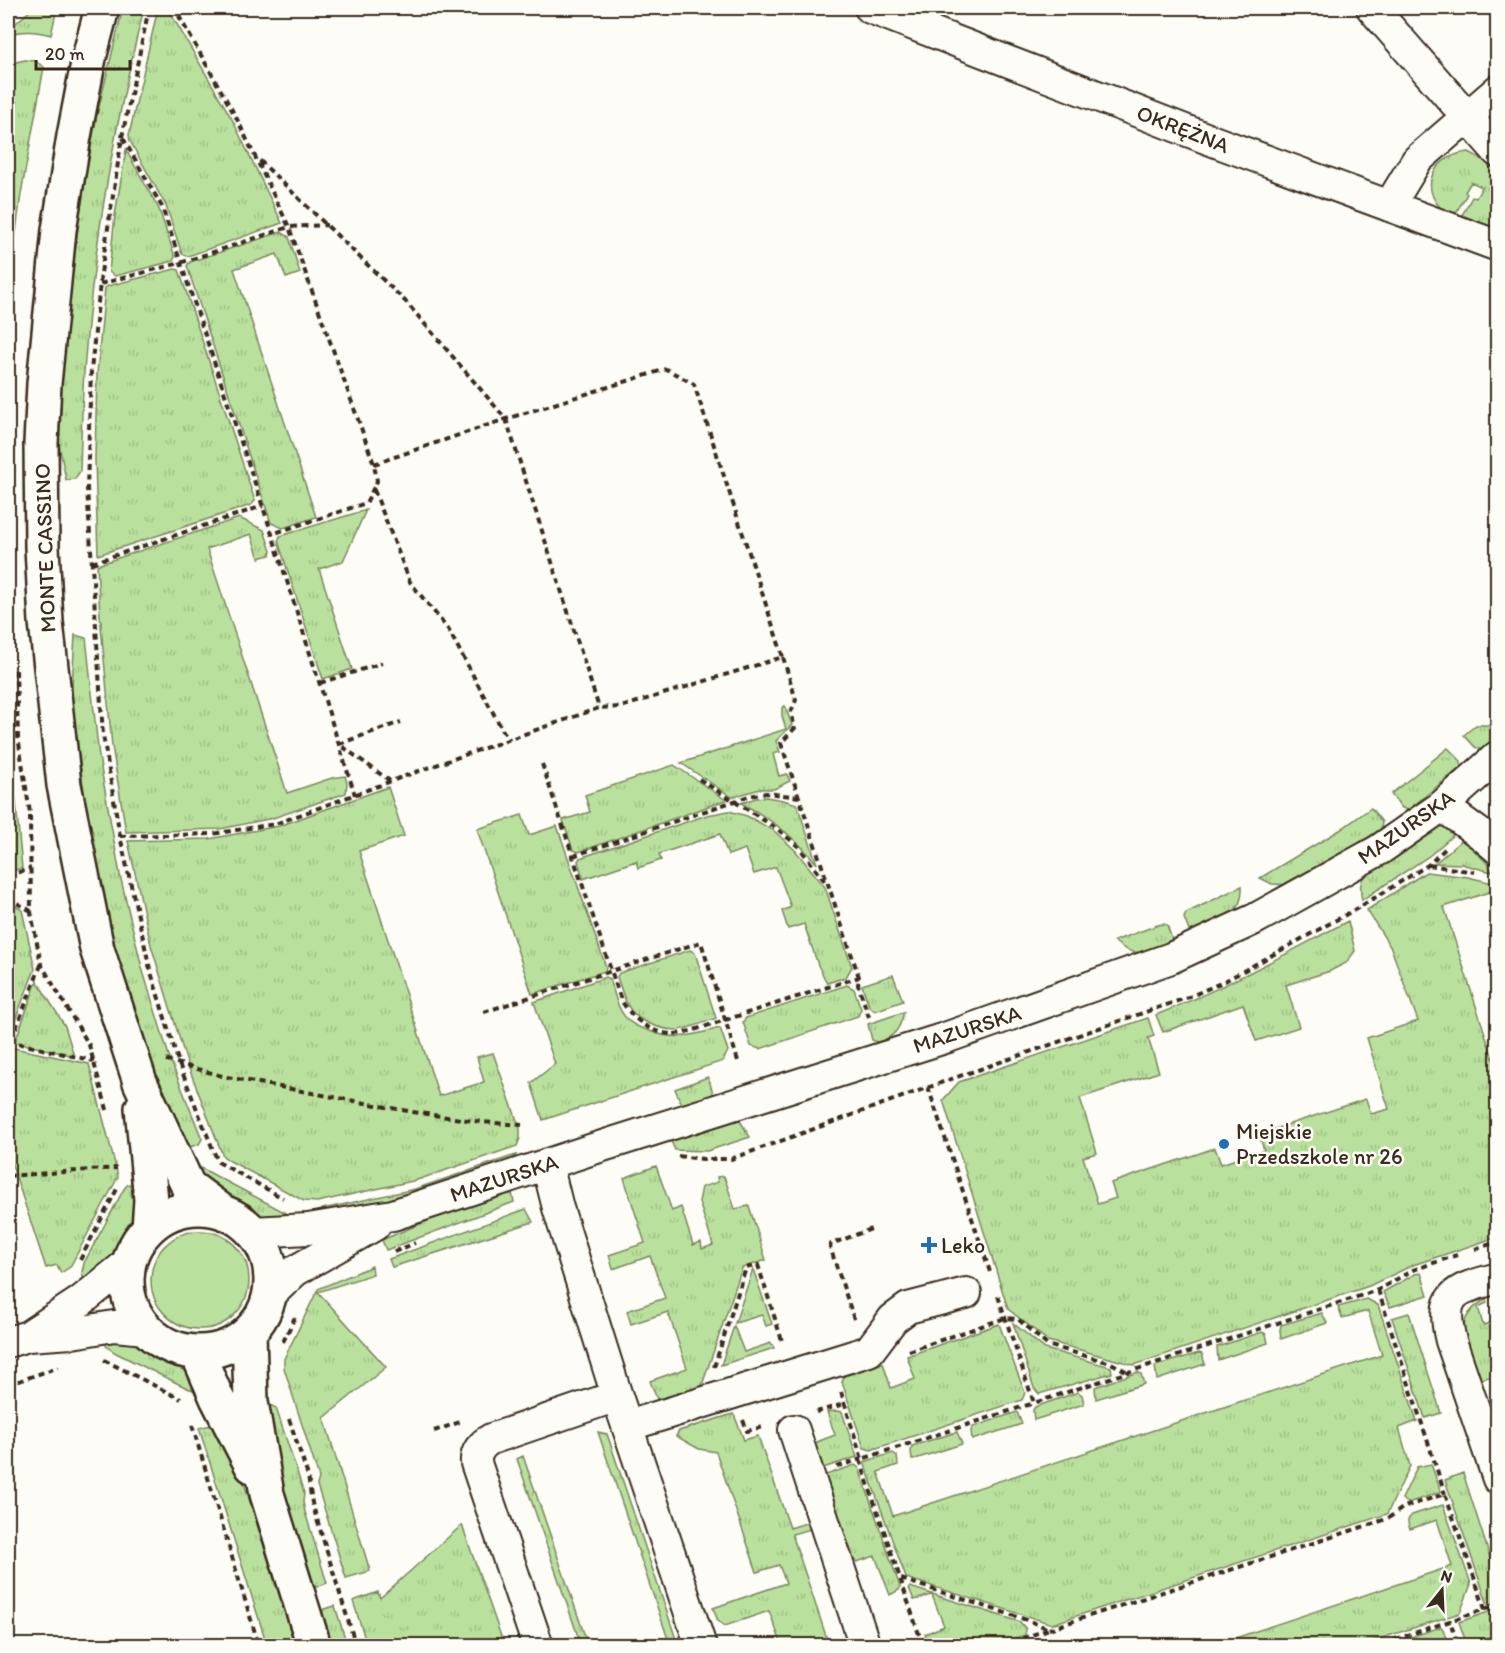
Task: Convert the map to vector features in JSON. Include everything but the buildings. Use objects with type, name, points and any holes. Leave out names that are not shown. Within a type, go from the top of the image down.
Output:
[{"type":"main road","name":"MONTE CASSINO","points":[[102,8],[89,58],[59,230],[44,384],[41,444],[42,547],[46,622],[64,785],[97,949],[135,1067],[188,1186],[223,1212]]},
{"type":"main road","name":"MONTE CASSINO","points":[[135,1067],[151,1200],[149,1228]]},
{"type":"main road","points":[[203,1208],[223,1212],[239,1220],[253,1232],[269,1262],[271,1279],[265,1309],[249,1332],[233,1343],[216,1350],[197,1352],[178,1349],[161,1341],[146,1329],[135,1315],[126,1281],[128,1263],[136,1244],[149,1228],[165,1216],[184,1209],[203,1208]]},
{"type":"main road","points":[[249,1332],[250,1402],[267,1494],[314,1646]]},
{"type":"main road","points":[[197,1352],[217,1398],[267,1494]]},
{"type":"street","name":"OKRĘŻNA","points":[[870,8],[1216,142],[1497,246]]},
{"type":"street","points":[[1372,8],[1497,152]]},
{"type":"street","points":[[1389,206],[1417,160],[1497,90]]},
{"type":"street","name":"MAZURSKA","points":[[253,1232],[308,1229],[393,1215],[948,1037],[1171,958],[1255,919],[1369,856],[1442,806],[1497,756]]},
{"type":"street","points":[[1442,806],[1483,836],[1492,862]]},
{"type":"street","points":[[548,1164],[558,1208],[617,1396],[701,1646]]},
{"type":"street","name":"MAZURSKA","points":[[269,1296],[295,1271],[393,1215]]},
{"type":"street","points":[[18,1339],[81,1301],[128,1263]]},
{"type":"street","points":[[1497,1278],[1458,1292],[1450,1300],[1446,1321],[1450,1341],[1497,1479]]},
{"type":"street","points":[[627,1426],[869,1351],[893,1319],[908,1308],[980,1289]]},
{"type":"street","points":[[18,1339],[114,1326],[146,1329]]},
{"type":"street","points":[[538,1646],[475,1456],[485,1442],[491,1439],[617,1396]]},
{"type":"street","points":[[791,1423],[865,1646]]},
{"type":"path","points":[[8,14],[10,8]]},
{"type":"path","points":[[8,14],[18,8]]},
{"type":"path","points":[[150,8],[122,137],[100,284],[91,371],[88,477],[104,735],[120,836],[150,969],[180,1064],[218,1162],[292,1202]]},
{"type":"path","points":[[172,8],[176,11],[236,117],[289,227],[374,464],[377,481],[366,503],[272,534]]},
{"type":"path","points":[[122,137],[162,207],[272,534],[355,795]]},
{"type":"path","points":[[256,157],[406,302],[506,419],[599,708]]},
{"type":"path","points":[[100,284],[180,262],[289,227],[327,225]]},
{"type":"path","points":[[374,464],[506,419],[666,369],[694,384],[796,700],[791,712],[795,728],[781,743],[859,977],[858,985],[869,1017]]},
{"type":"path","points":[[373,489],[410,582],[448,629],[510,740]]},
{"type":"path","points":[[92,563],[262,506]]},
{"type":"path","points":[[120,836],[212,834],[275,824],[599,708],[621,707],[783,657]]},
{"type":"path","points":[[320,683],[382,663]]},
{"type":"path","points":[[339,744],[400,722]]},
{"type":"path","points":[[339,744],[391,782]]},
{"type":"path","points":[[542,764],[621,1000],[630,1014],[639,1022],[654,1030],[672,1034],[692,1031],[859,977]]},
{"type":"path","points":[[699,779],[776,828],[799,847],[829,886]]},
{"type":"path","points":[[573,856],[749,796],[766,793],[799,797]]},
{"type":"path","points":[[675,1156],[731,1160],[928,1087],[1189,997],[1223,982],[1358,908],[1428,865],[1463,869],[1492,862]]},
{"type":"path","points":[[8,876],[31,868]]},
{"type":"path","points":[[8,898],[31,912]]},
{"type":"path","points":[[484,1012],[701,942],[738,1061]]},
{"type":"path","points":[[8,1048],[41,964]]},
{"type":"path","points":[[9,1042],[95,1062]]},
{"type":"path","points":[[135,1067],[180,1064],[222,1076],[413,1112],[481,1122],[522,1125]]},
{"type":"path","points":[[928,1087],[990,1274]]},
{"type":"path","points":[[8,1176],[122,1168]]},
{"type":"path","points":[[854,1321],[830,1247],[831,1244],[874,1228]]},
{"type":"path","points":[[392,1253],[422,1240]]},
{"type":"path","points":[[838,1385],[862,1459],[1378,1290],[1413,1270],[1497,1242]]},
{"type":"path","points":[[713,1370],[746,1268],[758,1265],[786,1352]]},
{"type":"path","points":[[980,1289],[1005,1318],[1034,1403]]},
{"type":"path","points":[[1378,1290],[1485,1610]]},
{"type":"path","points":[[281,1345],[297,1314]]},
{"type":"path","points":[[903,1352],[1005,1318],[1018,1319],[1047,1345],[1111,1363],[1128,1372]]},
{"type":"path","points":[[94,1356],[184,1401]]},
{"type":"path","points":[[8,1384],[62,1366]]},
{"type":"path","points":[[741,1416],[747,1431],[791,1423],[844,1404]]},
{"type":"path","points":[[288,1414],[308,1476],[312,1503],[356,1646]]},
{"type":"path","points":[[434,1431],[466,1420]]},
{"type":"path","points":[[191,1423],[259,1646]]},
{"type":"path","points":[[860,1460],[924,1646]]},
{"type":"path","points":[[1001,1646],[1387,1519],[1404,1508],[1445,1494]]},
{"type":"path","points":[[901,1579],[1049,1629]]},
{"type":"path","points":[[1375,1646],[1497,1605]]},
{"type":"path","points":[[1450,1621],[1458,1646]]},
{"type":"green space","points":[[33,8],[57,8],[51,35],[29,31],[8,34],[8,30]]},
{"type":"green space","points":[[123,8],[144,8],[114,143],[99,233],[84,371],[80,471],[75,479],[66,480],[59,444],[68,300],[96,119]]},
{"type":"green space","points":[[158,8],[170,12],[232,119],[282,223],[188,256],[182,254],[166,206],[130,141],[129,135]]},
{"type":"green space","points":[[35,61],[44,67],[21,194],[8,291],[8,155],[17,102],[8,99],[8,68],[16,62]]},
{"type":"green space","points":[[126,150],[159,209],[175,257],[173,261],[115,276],[109,272],[115,215]]},
{"type":"green space","points":[[1469,152],[1486,161],[1497,173],[1497,232],[1461,217],[1472,197],[1476,198],[1482,187],[1471,182],[1454,216],[1440,207],[1432,195],[1430,186],[1435,170],[1450,157]]},
{"type":"green space","points":[[281,232],[289,237],[300,273],[286,278],[277,254],[234,269],[316,517],[283,528],[271,523],[187,266],[190,262]]},
{"type":"green space","points":[[175,269],[179,270],[255,501],[251,505],[98,555],[95,459],[97,374],[105,288]]},
{"type":"green space","points":[[366,510],[343,561],[319,569],[352,669],[323,679],[278,541],[280,536]]},
{"type":"green space","points":[[239,518],[264,530],[271,551],[270,555],[259,558],[251,534],[207,549],[287,793],[345,776],[346,793],[273,818],[220,829],[126,832],[112,746],[97,565]]},
{"type":"green space","points":[[75,635],[86,638],[99,757],[120,875],[142,968],[170,1059],[202,1139],[199,1144],[186,1148],[153,1073],[121,974],[91,839],[71,703]]},
{"type":"green space","points":[[785,706],[792,725],[776,741],[780,752],[773,754],[779,776],[787,774],[790,781],[774,789],[760,789],[732,797],[681,763],[786,729],[782,716],[782,708]]},
{"type":"green space","points":[[8,716],[22,868],[8,872]]},
{"type":"green space","points":[[1476,725],[1497,725],[1497,736],[1482,750],[1475,747],[1464,735]]},
{"type":"green space","points":[[1448,748],[1461,761],[1461,767],[1408,810],[1402,808],[1391,794]]},
{"type":"green space","points":[[674,765],[726,800],[579,852],[573,850],[563,820],[590,812],[585,795]]},
{"type":"green space","points":[[388,787],[404,836],[359,851],[439,1096],[484,1082],[477,1057],[493,1053],[520,1129],[520,1138],[517,1146],[417,1180],[317,1202],[304,1201],[223,1156],[187,1063],[151,945],[128,841],[209,839],[279,826]]},
{"type":"green space","points":[[766,797],[797,804],[817,864],[783,830],[741,803]]},
{"type":"green space","points":[[1371,808],[1382,822],[1381,829],[1332,861],[1289,885],[1272,884],[1260,878],[1340,830]]},
{"type":"green space","points":[[729,811],[747,816],[773,830],[795,850],[825,887],[852,967],[846,977],[827,983],[818,965],[804,924],[788,929],[782,911],[791,907],[776,867],[754,874],[745,849],[728,855],[720,834],[659,854],[661,860],[638,868],[636,861],[583,879],[578,861],[580,858],[707,815]]},
{"type":"green space","points":[[522,815],[529,835],[557,826],[606,967],[605,971],[532,994],[477,829]]},
{"type":"green space","points":[[1443,825],[1459,830],[1429,856],[1362,900],[1361,882],[1367,873],[1431,828]]},
{"type":"green space","points":[[1463,839],[1488,864],[1492,872],[1461,864],[1435,863]]},
{"type":"green space","name":"Miejskie Przedszkole nr 26","points":[[1426,872],[1468,877],[1497,884],[1497,918],[1489,892],[1444,907],[1497,1071],[1497,1237],[1413,1265],[1369,1286],[1134,1365],[1048,1341],[1008,1309],[943,1100],[959,1082],[1148,1018],[1154,1036],[1148,1038],[1159,1072],[1080,1098],[1097,1153],[1083,1157],[1098,1204],[1116,1198],[1111,1183],[1215,1148],[1221,1164],[1264,1150],[1259,1134],[1366,1099],[1371,1114],[1389,1109],[1367,1038],[1418,1021],[1391,948],[1367,910]]},
{"type":"green space","points":[[1242,886],[1238,906],[1233,913],[1191,936],[1184,918],[1186,913]]},
{"type":"green space","points":[[8,901],[22,910],[35,969],[8,1038]]},
{"type":"green space","points":[[1348,921],[1355,951],[1346,963],[1330,971],[1286,985],[1299,1027],[1256,1041],[1243,1004],[1163,1032],[1156,1015],[1230,983]]},
{"type":"green space","points":[[1158,925],[1167,925],[1173,942],[1157,948],[1143,952],[1129,951],[1114,941]]},
{"type":"green space","points":[[690,950],[695,953],[716,1018],[675,1030],[658,1027],[635,1015],[623,995],[617,977],[619,973]]},
{"type":"green space","points":[[893,975],[903,1001],[875,1011],[869,1006],[862,985]]},
{"type":"green space","points":[[606,977],[610,979],[620,1010],[633,1024],[666,1036],[692,1035],[720,1028],[728,1051],[723,1061],[543,1120],[531,1083],[555,1064],[534,1002]]},
{"type":"green space","points":[[37,981],[65,1026],[74,1056],[15,1042]]},
{"type":"green space","points":[[847,985],[854,989],[861,1009],[858,1016],[760,1049],[751,1046],[743,1022],[746,1018]]},
{"type":"green space","points":[[904,1012],[901,1023],[892,1035],[877,1042],[872,1040],[868,1024]]},
{"type":"green space","points":[[14,1048],[89,1064],[118,1177],[70,1267],[61,1273],[57,1265],[46,1268],[8,1153],[8,1062]]},
{"type":"green space","points":[[708,1077],[714,1096],[684,1105],[681,1103],[675,1089]]},
{"type":"green space","points":[[739,1119],[750,1137],[707,1151],[675,1150],[671,1141]]},
{"type":"green space","points":[[516,1155],[513,1160],[376,1207],[322,1213],[322,1209],[415,1189]]},
{"type":"green space","points":[[656,1166],[672,1211],[681,1207],[693,1245],[701,1242],[702,1249],[713,1245],[699,1202],[702,1187],[718,1182],[717,1177],[724,1176],[735,1209],[749,1206],[766,1260],[742,1268],[700,1391],[657,1399],[650,1381],[687,1368],[668,1312],[631,1324],[627,1311],[665,1298],[650,1256],[613,1269],[609,1255],[645,1243],[624,1178]]},
{"type":"green space","points":[[199,1167],[288,1214],[290,1223],[268,1219],[221,1195],[194,1168]]},
{"type":"green space","points":[[134,1182],[140,1209],[114,1259],[86,1287],[82,1272],[84,1263],[124,1189]]},
{"type":"green space","points":[[512,1193],[514,1202],[386,1250],[382,1240],[427,1221]]},
{"type":"green space","points":[[526,1209],[533,1222],[392,1267],[389,1259]]},
{"type":"green space","points":[[200,1231],[219,1235],[235,1245],[245,1261],[249,1280],[245,1299],[235,1315],[219,1325],[200,1329],[181,1325],[165,1315],[155,1299],[151,1280],[155,1261],[165,1245],[181,1235]]},
{"type":"green space","points":[[372,1266],[373,1274],[318,1292],[386,1367],[324,1418],[370,1571],[346,1578],[317,1485],[319,1478],[284,1368],[284,1359],[318,1289]]},
{"type":"green space","points":[[753,1269],[772,1324],[766,1326],[762,1315],[735,1323]]},
{"type":"green space","points":[[1421,1273],[1428,1295],[1390,1307],[1383,1292]]},
{"type":"green space","points":[[1367,1299],[1378,1305],[1417,1421],[1399,1428],[1410,1466],[1387,1514],[1052,1624],[906,1578],[864,1462],[893,1453],[897,1456],[898,1465],[878,1472],[893,1516],[1382,1355],[1368,1311],[1342,1318],[1338,1307]]},
{"type":"green space","points":[[1486,1299],[1487,1303],[1478,1307],[1483,1325],[1497,1321],[1497,1375],[1477,1380],[1465,1346],[1464,1326],[1467,1316],[1474,1307]]},
{"type":"green space","points":[[1322,1313],[1327,1323],[1281,1339],[1281,1325]]},
{"type":"green space","points":[[1409,1313],[1441,1413],[1425,1418],[1392,1318]]},
{"type":"green space","points":[[1013,1323],[1045,1349],[1111,1367],[1112,1373],[1039,1394],[1034,1388]]},
{"type":"green space","points":[[999,1324],[1025,1393],[1022,1400],[871,1450],[864,1448],[842,1382],[844,1376],[883,1363],[891,1388],[915,1379],[907,1356]]},
{"type":"green space","points":[[734,1326],[744,1352],[771,1343],[774,1348],[721,1365]]},
{"type":"green space","points":[[1262,1332],[1266,1334],[1268,1343],[1218,1360],[1217,1347]]},
{"type":"green space","points":[[102,1338],[133,1342],[176,1365],[190,1374],[199,1392],[116,1353],[107,1347]]},
{"type":"green space","points":[[1202,1354],[1205,1364],[1157,1380],[1155,1366]]},
{"type":"green space","points":[[1138,1372],[1144,1384],[1096,1399],[1095,1387]]},
{"type":"green space","points":[[1078,1392],[1082,1395],[1084,1404],[1034,1420],[1035,1407]]},
{"type":"green space","points":[[270,1405],[276,1408],[304,1493],[305,1512],[327,1583],[317,1587],[313,1584],[271,1453],[261,1409]]},
{"type":"green space","points":[[827,1412],[842,1412],[857,1457],[820,1469],[813,1447],[817,1442],[835,1435]]},
{"type":"green space","points":[[1017,1412],[1022,1424],[972,1440],[973,1427]]},
{"type":"green space","points":[[733,1414],[744,1440],[758,1436],[790,1528],[809,1522],[812,1524],[811,1529],[792,1534],[829,1645],[782,1645],[769,1611],[725,1626],[718,1621],[713,1608],[786,1583],[779,1565],[757,1572],[716,1452],[699,1449],[676,1436],[679,1431]]},
{"type":"green space","points":[[219,1423],[223,1427],[245,1486],[295,1645],[267,1645],[199,1428]]},
{"type":"green space","points":[[598,1432],[607,1434],[678,1645],[670,1645]]},
{"type":"green space","points":[[957,1432],[962,1444],[912,1460],[912,1446]]},
{"type":"green space","points":[[523,1456],[588,1645],[581,1645],[517,1459]]},
{"type":"green space","points":[[1431,1464],[1441,1492],[1408,1503],[1402,1499],[1417,1467]]},
{"type":"green space","points":[[855,1465],[859,1468],[900,1587],[890,1595],[875,1556],[857,1562],[850,1558],[823,1476]]},
{"type":"green space","points":[[1463,1473],[1497,1579],[1497,1602],[1488,1605],[1445,1480]]},
{"type":"green space","points":[[1443,1505],[1471,1584],[1460,1613],[1360,1645],[1214,1645],[1452,1566],[1437,1520],[1410,1529],[1408,1523],[1412,1515]]},
{"type":"green space","points":[[462,1525],[504,1645],[367,1645],[353,1601],[378,1592],[380,1598]]},
{"type":"green space","points":[[910,1587],[1020,1622],[1026,1629],[1025,1635],[993,1645],[929,1645],[925,1634],[944,1626],[932,1595],[914,1600]]},
{"type":"green space","points":[[335,1606],[347,1645],[332,1645],[322,1613],[324,1609]]},
{"type":"green space","points":[[1497,1609],[1497,1634],[1467,1645],[1459,1622]]},
{"type":"green space","points":[[1441,1627],[1448,1645],[1386,1645]]},
{"type":"place","name":"Miejskie Przedszkole nr 26","points":[[1224,1144]]},
{"type":"place","name":"Leko","points":[[929,1245]]}]
